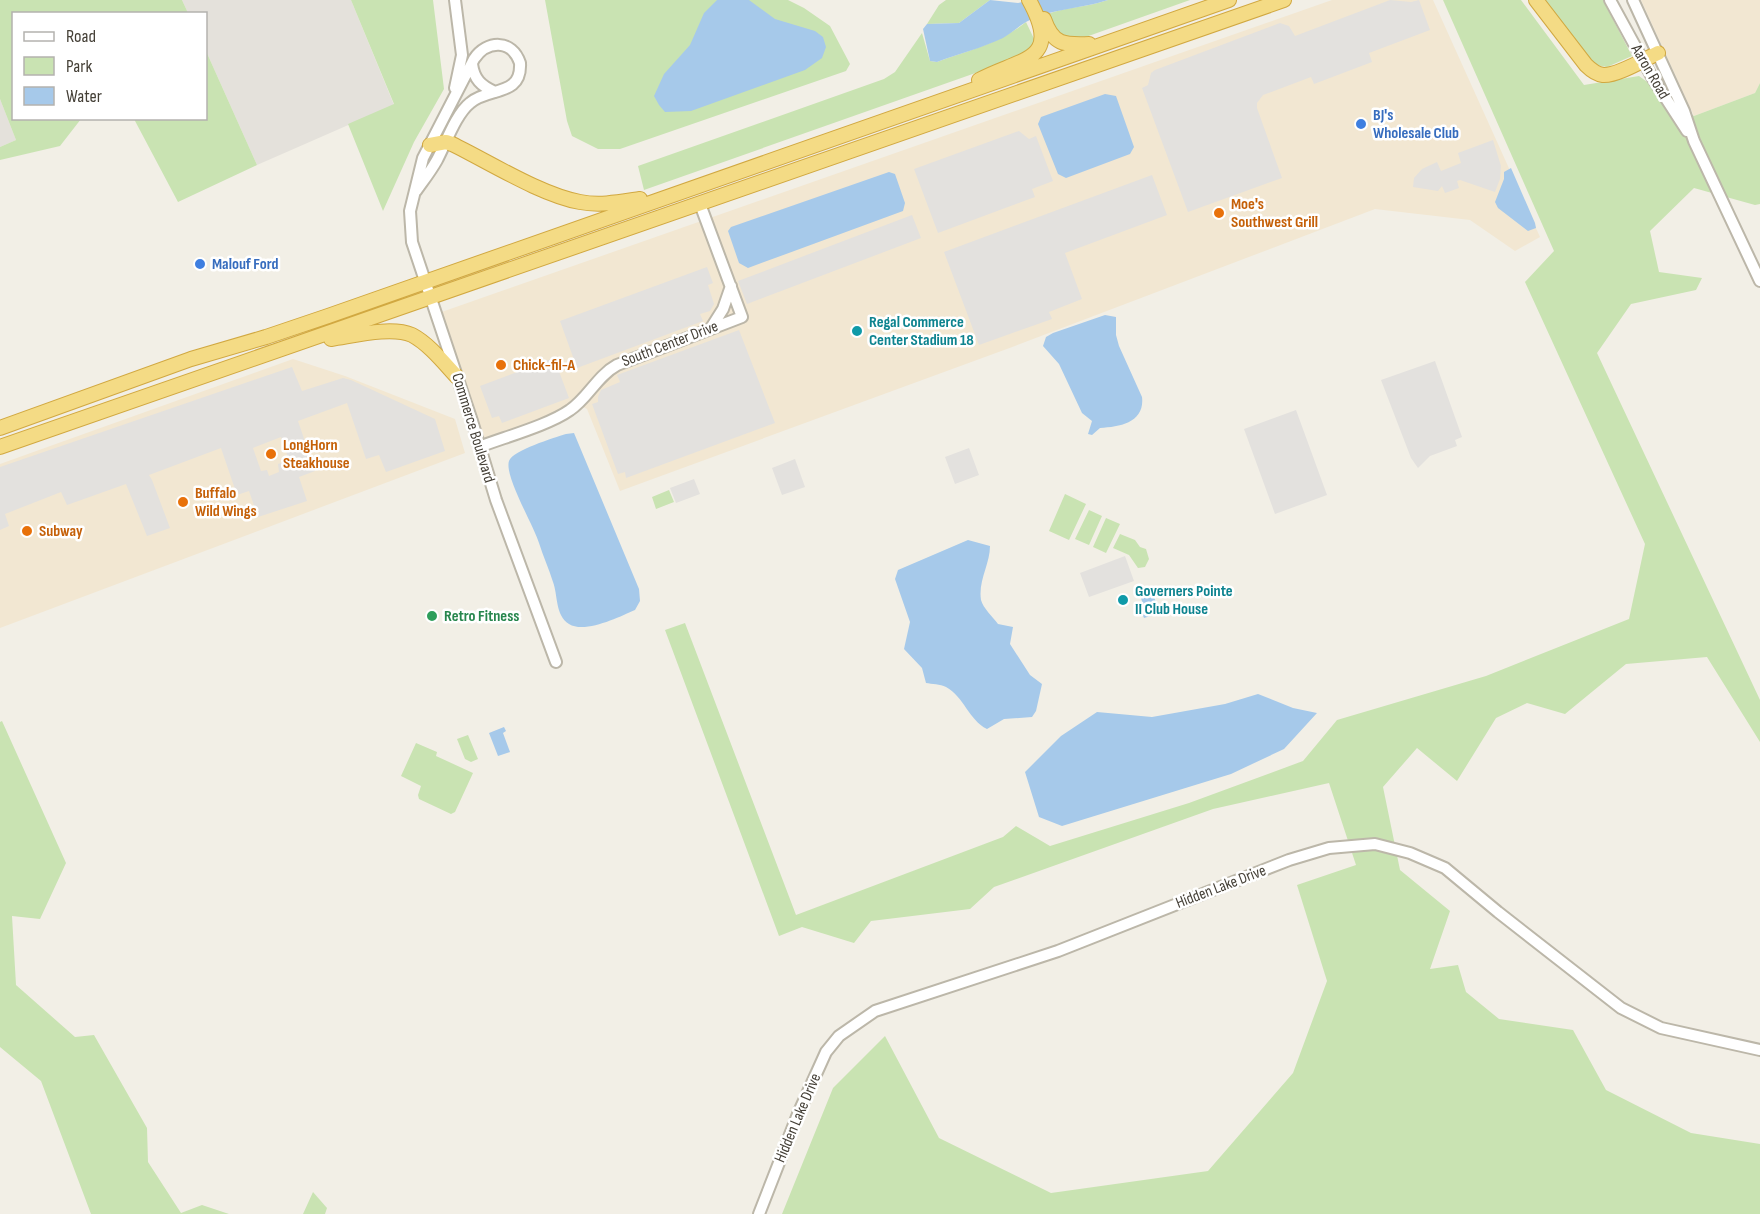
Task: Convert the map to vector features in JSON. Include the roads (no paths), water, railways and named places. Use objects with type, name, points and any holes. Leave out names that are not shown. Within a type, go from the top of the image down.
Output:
[{"type":"highway","points":[[1029,0],[1044,30],[1053,37],[1065,44],[1103,44]]},
{"type":"highway","points":[[934,103],[995,72],[1033,56],[1041,46],[1044,30],[1038,0]]},
{"type":"highway","points":[[0,428],[191,359],[266,337],[1229,0]]},
{"type":"highway","points":[[0,447],[1284,0]]},
{"type":"highway","points":[[1536,0],[1586,65],[1596,73],[1608,75],[1658,53]]},
{"type":"highway","points":[[430,145],[446,142],[547,191],[573,200],[607,204],[678,193]]},
{"type":"highway","points":[[300,344],[381,332],[406,333],[423,343],[457,377]]},
{"type":"street","points":[[449,107],[460,71],[462,55],[455,0]]},
{"type":"street","name":"Aaron Road","points":[[1610,0],[1643,60],[1694,141]]},
{"type":"street","name":"Aaron Road","points":[[1633,0],[1684,111],[1694,141],[1760,281]]},
{"type":"street","points":[[505,44],[513,51],[520,63],[518,78],[509,88],[495,92],[478,82],[472,64],[480,52],[489,46],[505,44]]},
{"type":"street","name":"Commerce Boulevard","points":[[472,64],[423,158],[410,211],[412,242],[496,501],[556,662]]},
{"type":"street","name":"Commerce Boulevard","points":[[416,191],[435,163],[467,105],[478,97],[495,92]]},
{"type":"street","points":[[700,204],[731,286],[723,309],[710,329]]},
{"type":"street","name":"South Center Drive","points":[[479,447],[566,413],[574,408],[604,374],[617,365],[742,317],[731,286]]},
{"type":"street","name":"Hidden Lake Drive","points":[[759,1214],[798,1114],[826,1052],[839,1036],[875,1011],[1058,951],[1289,860],[1329,848],[1375,844],[1410,853],[1445,868],[1491,907],[1621,1008],[1661,1028],[1760,1050]]},
{"type":"water","points":[[717,0],[749,0],[775,19],[815,31],[823,37],[826,47],[822,58],[805,70],[691,111],[665,112],[654,96],[664,74],[690,45],[704,13]]},
{"type":"water","points":[[990,0],[1018,3],[1031,0],[1108,0],[1036,17],[995,42],[937,62],[930,61],[923,29],[927,24],[959,23]]},
{"type":"water","points":[[1105,94],[1116,96],[1134,147],[1130,154],[1066,178],[1058,174],[1038,124],[1041,117]]},
{"type":"water","points":[[1511,168],[1535,223],[1536,228],[1528,231],[1498,208],[1495,202],[1504,179],[1504,172]]},
{"type":"water","points":[[889,172],[895,174],[905,203],[903,211],[748,268],[739,263],[728,231],[731,227]]},
{"type":"water","points":[[1105,315],[1116,317],[1116,335],[1119,346],[1142,397],[1142,405],[1136,418],[1130,422],[1100,428],[1092,435],[1088,434],[1092,421],[1082,413],[1059,364],[1043,346],[1046,337],[1053,333]]},
{"type":"water","points":[[574,433],[639,589],[640,601],[635,610],[620,617],[584,627],[569,624],[561,615],[550,572],[515,489],[509,468],[509,461],[518,453],[544,441]]},
{"type":"water","points":[[968,540],[990,546],[981,586],[982,603],[998,624],[1013,627],[1010,644],[1030,675],[1042,684],[1036,711],[1032,717],[1004,719],[987,729],[976,720],[952,691],[944,686],[926,683],[922,668],[904,649],[910,622],[895,579],[898,570]]},
{"type":"water","points":[[1151,589],[1160,613],[1144,618],[1141,611],[1145,609],[1139,593]]},
{"type":"water","points":[[1258,694],[1293,708],[1317,713],[1284,749],[1231,774],[1062,826],[1039,817],[1025,772],[1061,736],[1097,712],[1152,717],[1225,704]]},
{"type":"water","points":[[504,727],[506,731],[503,733],[510,752],[498,756],[489,733]]},
{"type":"place","name":"BJ's Wholesale Club","points":[[1361,124]]},
{"type":"place","name":"Moe's Southwest Grill","points":[[1219,213]]},
{"type":"place","name":"Malouf Ford","points":[[200,264]]},
{"type":"place","name":"Regal Commerce Center Stadium 18","points":[[857,331]]},
{"type":"place","name":"Chick-fil-A","points":[[501,365]]},
{"type":"place","name":"LongHorn Steakhouse","points":[[271,454]]},
{"type":"place","name":"Buffalo Wild Wings","points":[[183,502]]},
{"type":"place","name":"Subway","points":[[27,531]]},
{"type":"place","name":"Governers Pointe II Club House","points":[[1123,600]]},
{"type":"place","name":"Retro Fitness","points":[[432,616]]}]
